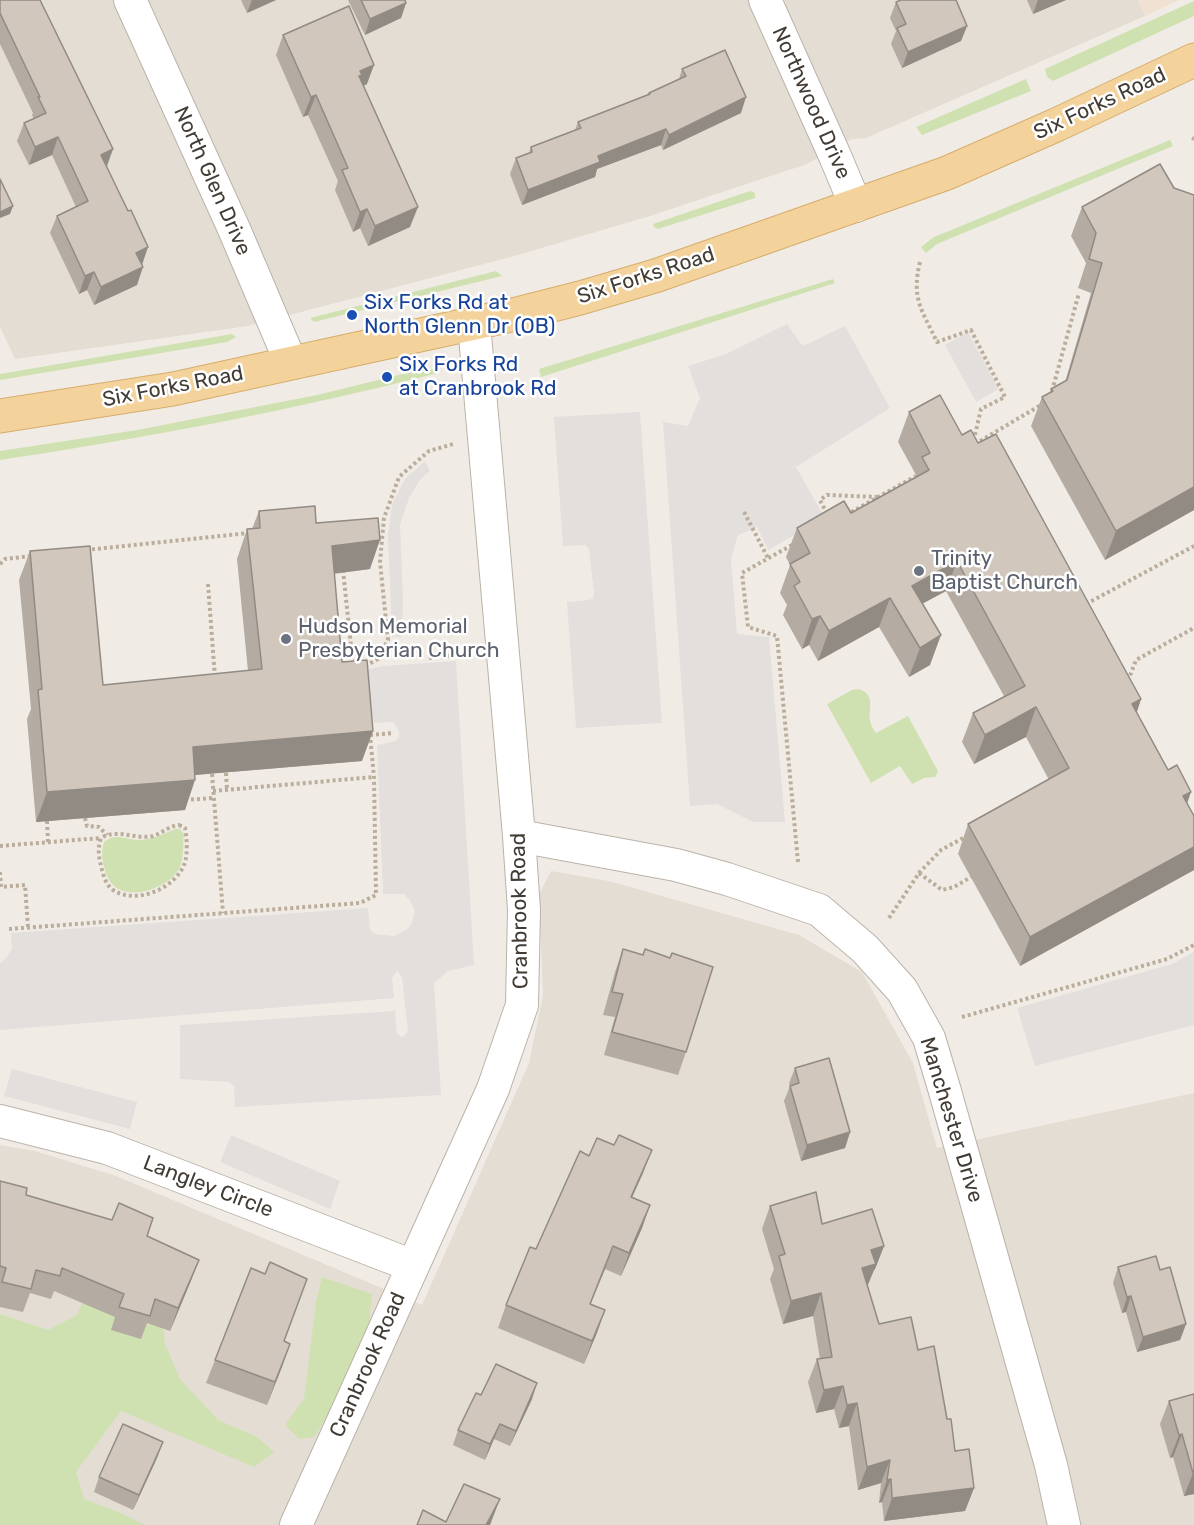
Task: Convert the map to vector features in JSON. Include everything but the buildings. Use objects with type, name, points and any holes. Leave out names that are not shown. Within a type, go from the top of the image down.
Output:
[{"type":"main road","name":"Six Forks Road","points":[[0,416],[172,389],[474,324],[570,301],[655,276],[947,173],[1194,60]]},
{"type":"street","name":"North Glen Drive","points":[[130,0],[238,239],[291,363]]},
{"type":"street","name":"Northwood Drive","points":[[765,0],[856,206]]},
{"type":"street","name":"Cranbrook Road","points":[[296,1525],[493,1089],[522,1005],[524,910],[519,836],[474,324]]},
{"type":"street","name":"Manchester Drive","points":[[519,836],[676,865],[727,879],[819,910],[865,948],[902,990],[929,1038],[1051,1465],[1064,1525]]},
{"type":"street","name":"Langley Circle","points":[[0,1121],[107,1148],[412,1266]]},
{"type":"path","points":[[920,262],[915,281],[917,302],[937,342],[971,330],[1005,397],[981,409],[972,445],[1049,401],[1078,293]]},
{"type":"path","points":[[343,564],[351,646],[358,669],[378,659],[388,640],[380,561],[384,518],[399,477],[429,451],[456,443]]},
{"type":"path","points":[[842,517],[916,476]]},
{"type":"path","points":[[832,522],[820,500],[827,495],[879,497]]},
{"type":"path","points":[[744,512],[768,558]]},
{"type":"path","points":[[372,519],[384,518]]},
{"type":"path","points":[[86,550],[259,532]]},
{"type":"path","points":[[795,543],[742,573],[747,627],[777,636],[798,862]]},
{"type":"path","points":[[1078,608],[1194,546]]},
{"type":"path","points":[[0,564],[5,559],[39,555]]},
{"type":"path","points":[[370,562],[380,561]]},
{"type":"path","points":[[208,584],[215,685]]},
{"type":"path","points":[[1125,687],[1136,660],[1194,628]]},
{"type":"path","points":[[429,658],[472,653]]},
{"type":"path","points":[[9,929],[360,903],[376,895],[374,777],[369,726]]},
{"type":"path","points":[[370,735],[394,733]]},
{"type":"path","points":[[226,773],[228,790]]},
{"type":"path","points":[[212,774],[223,913]]},
{"type":"path","points":[[213,791],[374,777]]},
{"type":"path","points":[[184,800],[213,798]]},
{"type":"path","points":[[85,818],[87,826],[99,827],[107,835]]},
{"type":"path","points":[[47,821],[48,842]]},
{"type":"path","points":[[0,846],[101,838],[107,835],[153,836],[179,825],[185,828],[186,833],[185,864],[169,885],[147,894],[123,893],[114,890],[104,877],[98,857],[101,838]]},
{"type":"path","points":[[889,918],[919,873],[941,850],[971,834]]},
{"type":"path","points":[[0,872],[1,887],[25,885],[28,927]]},
{"type":"path","points":[[919,873],[942,890],[954,887],[971,877]]},
{"type":"path","points":[[962,1017],[1167,959],[1194,945]]},
{"type":"shaded area","points":[[0,0],[1138,0],[1145,16],[866,138],[852,139],[807,164],[650,216],[518,255],[248,326],[15,359],[0,327]]},
{"type":"shaded area","points":[[1138,0],[1179,0],[1145,16]]},
{"type":"shaded area","points":[[787,324],[801,344],[805,345],[845,326],[890,408],[796,467],[825,518],[768,550],[757,527],[738,535],[731,559],[737,634],[769,637],[785,822],[753,822],[717,804],[690,806],[663,422],[688,426],[700,398],[688,366],[726,354]]},
{"type":"shaded area","points":[[968,332],[999,389],[976,402],[945,345]]},
{"type":"shaded area","points":[[640,412],[662,723],[576,728],[567,602],[589,600],[593,598],[594,593],[589,549],[585,545],[563,546],[554,417]]},
{"type":"shaded area","points":[[425,461],[430,471],[420,480],[409,498],[400,525],[402,637],[392,637],[388,535],[392,504],[405,479]]},
{"type":"shaded area","points":[[456,661],[474,965],[448,971],[434,983],[441,1095],[235,1107],[234,1086],[229,1082],[180,1079],[180,1025],[395,1011],[397,1034],[404,1036],[408,1031],[402,977],[397,971],[392,978],[394,998],[0,1030],[0,963],[12,949],[11,933],[368,908],[370,930],[375,934],[394,936],[406,930],[411,925],[415,911],[411,902],[404,894],[383,894],[377,745],[396,741],[399,731],[394,723],[374,723],[365,670],[383,666]]},
{"type":"shaded area","points":[[551,871],[609,881],[799,935],[862,972],[913,1063],[937,1148],[1194,1093],[1194,1525],[0,1525],[0,1145],[35,1151],[116,1176],[422,1305],[529,1063],[543,995],[539,894]]},
{"type":"shaded area","points":[[1194,952],[1194,1025],[1035,1066],[1017,1008],[1172,964]]},
{"type":"shaded area","points":[[12,1069],[137,1102],[130,1129],[4,1096]]},
{"type":"shaded area","points":[[231,1135],[340,1181],[330,1209],[220,1162]]},
{"type":"green space","points":[[1194,1],[1194,16],[1053,81],[1047,77],[1045,69]]},
{"type":"green space","points":[[1026,79],[1031,91],[922,135],[916,127]]},
{"type":"green space","points":[[1170,140],[1173,146],[937,244],[926,253],[921,247],[934,237]]},
{"type":"green space","points":[[750,191],[755,193],[755,198],[658,229],[654,227],[653,224]]},
{"type":"green space","points":[[496,271],[502,276],[314,322],[310,318]]},
{"type":"green space","points":[[833,279],[835,283],[541,377],[539,369]]},
{"type":"green space","points":[[232,334],[236,337],[227,342],[0,380],[0,374]]},
{"type":"green space","points":[[434,369],[438,373],[275,411],[165,433],[0,460],[0,451],[137,430],[317,395],[415,371]]},
{"type":"green space","points":[[859,689],[865,692],[870,699],[870,719],[876,733],[908,716],[938,771],[935,777],[924,778],[912,784],[900,766],[871,783],[827,704],[852,690]]},
{"type":"green space","points":[[180,829],[184,834],[182,859],[175,875],[158,887],[138,892],[118,889],[111,883],[103,863],[104,842],[113,837],[145,840]]},
{"type":"green space","points":[[95,1274],[158,1274],[165,1344],[180,1379],[218,1420],[257,1437],[274,1452],[254,1467],[121,1411],[76,1472],[84,1499],[145,1525],[0,1525],[0,1314],[48,1330],[77,1315]]},
{"type":"green space","points":[[322,1277],[372,1294],[367,1341],[333,1407],[314,1437],[299,1439],[285,1425],[304,1399],[316,1302]]},
{"type":"place","name":"Six Forks Rd at North Glenn Dr (OB)","points":[[352,315]]},
{"type":"place","name":"Six Forks Rd at Cranbrook Rd","points":[[387,377]]},
{"type":"place","name":"Trinity Baptist Church","points":[[919,571]]},
{"type":"place","name":"Hudson Memorial Presbyterian Church","points":[[286,639]]}]
